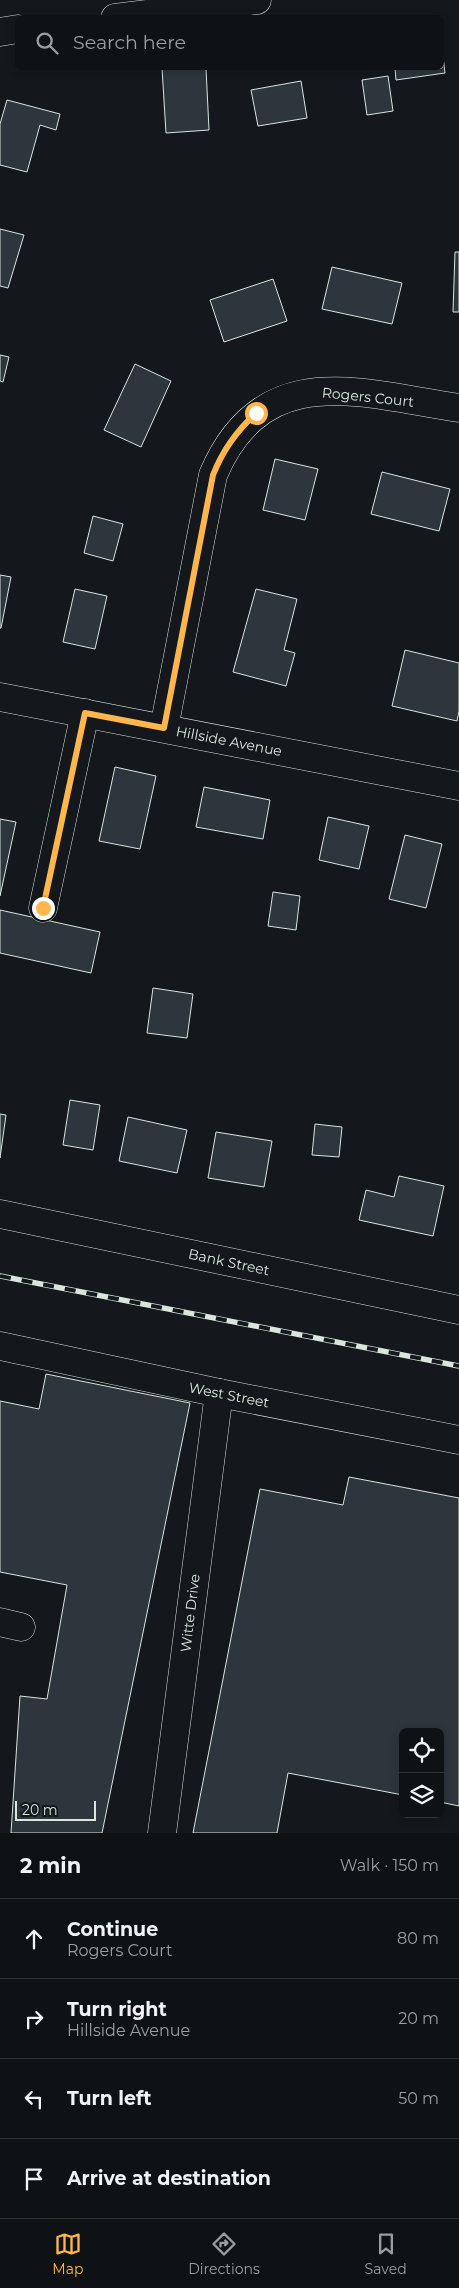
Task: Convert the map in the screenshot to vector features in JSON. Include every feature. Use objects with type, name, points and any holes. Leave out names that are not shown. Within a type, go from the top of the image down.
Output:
[{"type":"street","points":[[139,15],[257,0]]},
{"type":"street","points":[[0,32],[15,30]]},
{"type":"street","name":"Rogers Court","points":[[164,728],[213,475],[222,452],[238,430],[256,413],[282,399],[310,391],[339,390],[459,408]]},
{"type":"street","name":"Hillside Avenue","points":[[0,696],[459,786]]},
{"type":"street","points":[[43,908],[85,713]]},
{"type":"street","name":"Bank Street","points":[[0,1214],[459,1310]]},
{"type":"street","name":"West Street","points":[[0,1346],[219,1393],[459,1440]]},
{"type":"street","name":"Witte Drive","points":[[162,1833],[219,1393]]},
{"type":"building","points":[[444,65],[445,73],[396,80],[395,70],[444,70]]},
{"type":"building","points":[[162,70],[206,70],[209,130],[166,133]]},
{"type":"building","points":[[388,76],[393,111],[367,115],[362,80]]},
{"type":"building","points":[[301,81],[307,118],[258,126],[251,90]]},
{"type":"building","points":[[7,100],[60,114],[56,130],[40,125],[27,172],[0,165],[0,124]]},
{"type":"building","points":[[0,229],[24,235],[8,288],[0,286]]},
{"type":"building","points":[[455,252],[459,252],[459,312],[453,312]]},
{"type":"building","points":[[332,267],[402,283],[392,324],[322,309]]},
{"type":"building","points":[[273,279],[287,321],[224,342],[210,300]]},
{"type":"building","points":[[0,355],[9,357],[3,382],[0,381]]},
{"type":"building","points":[[135,364],[171,381],[141,447],[104,430]]},
{"type":"building","points":[[275,459],[318,469],[305,520],[263,510]]},
{"type":"building","points":[[382,472],[450,489],[439,531],[371,514]]},
{"type":"building","points":[[93,516],[123,524],[113,561],[84,553]]},
{"type":"building","points":[[0,575],[11,577],[1,628],[0,628]]},
{"type":"building","points":[[75,589],[107,596],[95,649],[63,642]]},
{"type":"building","points":[[256,589],[297,599],[284,650],[295,653],[286,686],[233,672]]},
{"type":"building","points":[[405,650],[459,663],[459,711],[457,721],[392,706]]},
{"type":"building","points":[[115,767],[156,776],[140,849],[99,841]]},
{"type":"building","points":[[204,787],[270,800],[263,839],[196,827]]},
{"type":"building","points":[[328,817],[369,826],[359,869],[319,860]]},
{"type":"building","points":[[0,819],[16,822],[0,896]]},
{"type":"building","points":[[405,835],[442,844],[426,908],[389,899]]},
{"type":"building","points":[[273,892],[300,896],[296,930],[268,926]]},
{"type":"building","points":[[0,910],[100,932],[91,973],[0,953]]},
{"type":"building","points":[[153,988],[193,994],[187,1038],[147,1033]]},
{"type":"building","points":[[70,1100],[100,1105],[93,1150],[63,1145]]},
{"type":"building","points":[[0,1114],[6,1115],[0,1158]]},
{"type":"building","points":[[128,1117],[187,1130],[177,1173],[119,1161]]},
{"type":"building","points":[[315,1124],[342,1127],[339,1157],[312,1155]]},
{"type":"building","points":[[216,1132],[272,1141],[264,1187],[208,1178]]},
{"type":"building","points":[[399,1176],[444,1186],[433,1236],[359,1220],[366,1190],[394,1197]]},
{"type":"building","points":[[46,1374],[190,1403],[102,1833],[11,1833],[20,1696],[47,1699],[67,1585],[0,1572],[0,1401],[39,1409]]},
{"type":"building","points":[[349,1477],[459,1498],[459,1806],[444,1803],[444,1728],[399,1728],[399,1794],[288,1773],[277,1833],[193,1833],[260,1489],[343,1505]]},
{"type":"railway","points":[[0,1276],[459,1366]]},
{"type":"route","points":[[43,908],[85,713],[164,728],[213,475],[222,452],[238,430],[256,413]]}]
